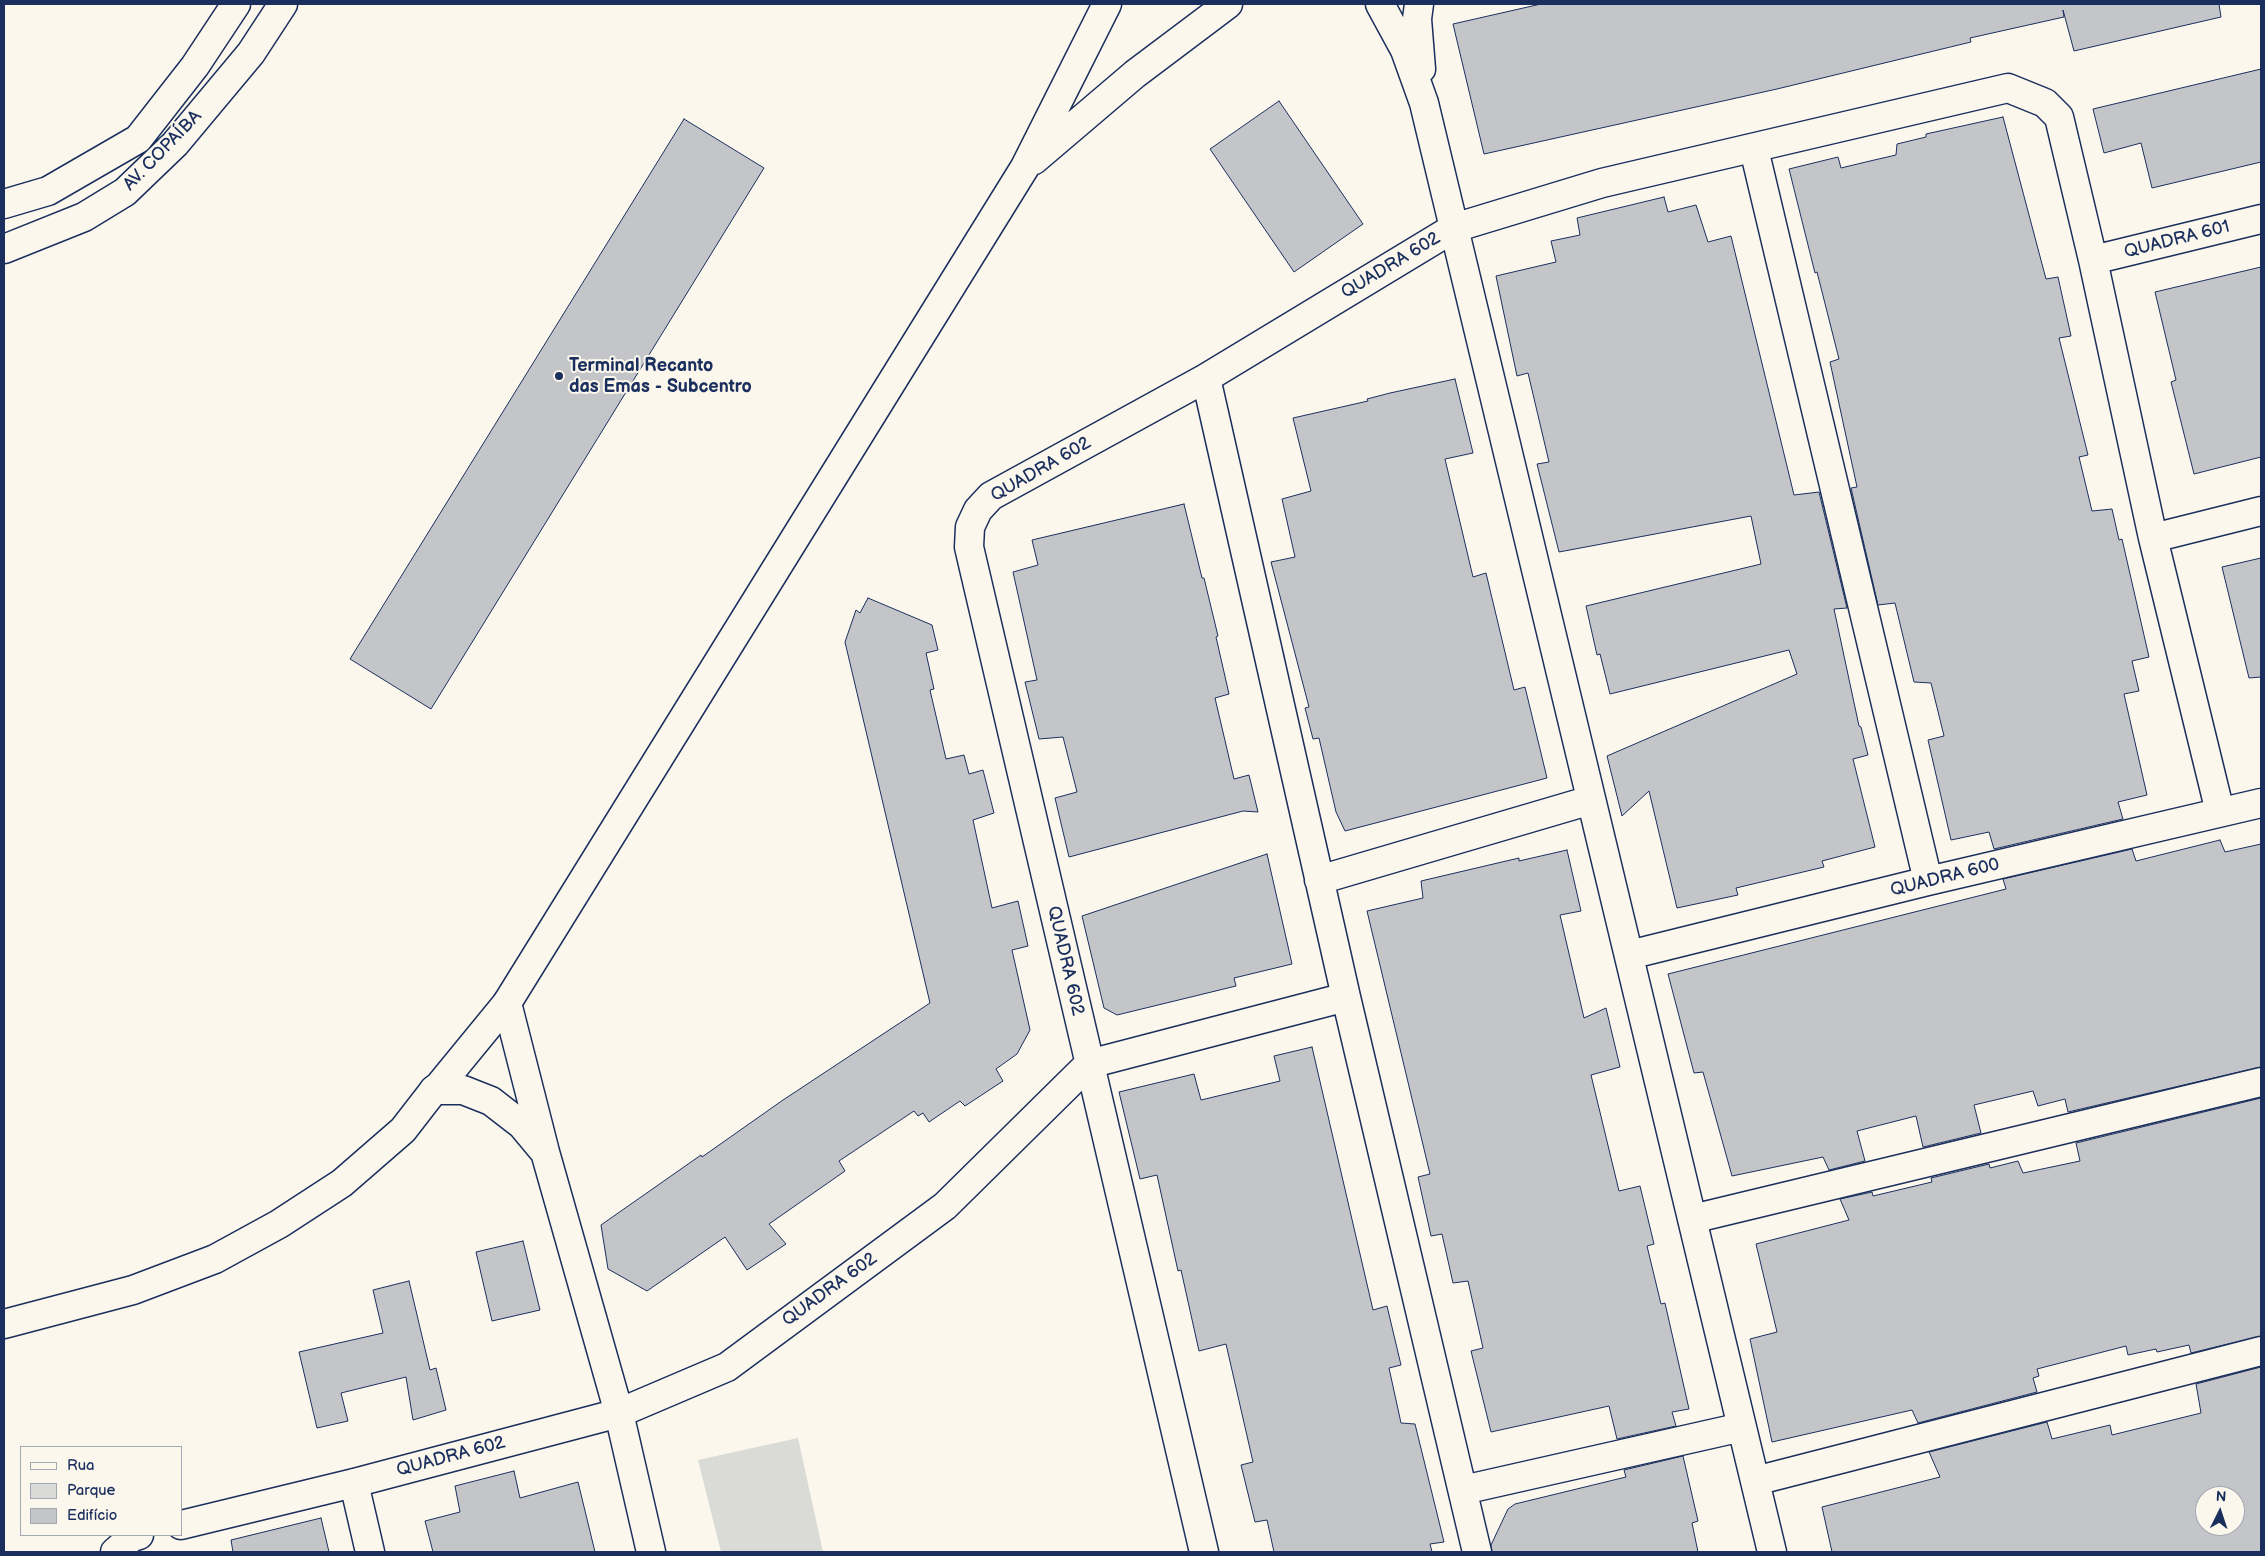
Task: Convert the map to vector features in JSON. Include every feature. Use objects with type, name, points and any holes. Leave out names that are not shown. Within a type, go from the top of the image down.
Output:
[{"type":"street","name":"AV. COPAÍBA","points":[[4,204],[48,191],[138,139],[196,66],[236,4]]},
{"type":"street","name":"AV. COPAÍBA","points":[[4,249],[84,217],[125,192],[175,144],[201,114],[251,53],[283,4]]},
{"type":"street","points":[[4,1324],[133,1290],[215,1259],[278,1224],[342,1183],[403,1130],[507,1003],[1025,167],[1107,4]]},
{"type":"street","points":[[1025,167],[1135,74],[1228,4]]},
{"type":"street","name":"QUADRA 602","points":[[182,1525],[354,1483],[619,1413],[727,1367],[945,1206],[1089,1064],[969,548],[970,527],[978,510],[991,496],[1206,378],[1454,228],[1424,103],[1405,50],[1380,4]]},
{"type":"street","name":"QUADRA 602","points":[[1420,4],[1417,19],[1424,103]]},
{"type":"street","points":[[1772,1552],[1454,228],[1602,183],[1754,149],[2008,88],[2045,103],[2059,117],[2093,260],[2153,538],[2220,812]]},
{"type":"street","points":[[1754,149],[1928,881]]},
{"type":"street","name":"QUADRA 601","points":[[2093,260],[2261,218]]},
{"type":"street","points":[[1206,378],[1346,997],[1477,1552]]},
{"type":"street","points":[[2153,538],[2261,511]]},
{"type":"street","points":[[1319,880],[1591,800]]},
{"type":"street","name":"QUADRA 600","points":[[1629,955],[1928,881],[2261,803]]},
{"type":"street","points":[[1204,1552],[1089,1064],[1346,997]]},
{"type":"street","points":[[507,1003],[545,1152],[619,1413],[651,1552]]},
{"type":"street","points":[[1692,1219],[2261,1082]]},
{"type":"street","points":[[434,1090],[463,1090],[490,1100],[522,1125],[545,1152]]},
{"type":"street","points":[[1755,1480],[2261,1351]]},
{"type":"street","points":[[1463,1490],[1742,1427]]},
{"type":"street","points":[[354,1483],[370,1552]]},
{"type":"street","points":[[115,1552],[132,1536]]},
{"type":"green space","points":[[798,1438],[823,1552],[721,1552],[698,1460]]},
{"type":"building","points":[[1541,4],[2219,4],[2221,17],[2074,51],[2063,10],[2064,17],[1970,38],[1971,42],[1777,89],[1484,154],[1453,24]]},
{"type":"building","points":[[2261,69],[2261,162],[2152,188],[2141,143],[2104,153],[2093,109]]},
{"type":"building","points":[[1279,101],[1363,224],[1294,272],[1210,149]]},
{"type":"building","points":[[2003,117],[2046,279],[2058,277],[2071,336],[2059,338],[2088,455],[2079,457],[2092,511],[2112,509],[2119,540],[2122,539],[2149,657],[2132,661],[2139,691],[2124,694],[2147,795],[2118,802],[2123,819],[1994,849],[1989,832],[1951,840],[1928,740],[1944,736],[1931,683],[1914,682],[1895,603],[1878,605],[1851,488],[1857,487],[1830,362],[1839,359],[1789,169],[1838,157],[1841,168],[1896,155],[1897,144],[1926,137],[1926,134]]},
{"type":"building","points":[[684,119],[764,168],[431,709],[350,659]]},
{"type":"building","points":[[1664,197],[1668,212],[1696,205],[1708,242],[1731,236],[1794,495],[1819,492],[1847,608],[1834,609],[1859,726],[1861,727],[1868,755],[1853,759],[1875,847],[1822,861],[1824,867],[1736,888],[1738,895],[1677,908],[1649,791],[1622,816],[1607,756],[1797,674],[1789,650],[1610,694],[1600,654],[1597,655],[1586,606],[1761,564],[1751,516],[1559,552],[1537,464],[1549,462],[1528,373],[1517,376],[1496,276],[1556,262],[1551,241],[1580,235],[1577,218]]},
{"type":"building","points":[[2261,267],[2261,457],[2194,474],[2171,382],[2176,380],[2155,292]]},
{"type":"building","points":[[1455,379],[1473,453],[1445,459],[1473,577],[1486,573],[1514,690],[1525,687],[1547,778],[1345,831],[1336,812],[1319,738],[1313,739],[1305,708],[1309,707],[1271,562],[1295,557],[1282,499],[1311,491],[1293,418],[1368,401],[1367,399],[1390,393]]},
{"type":"building","points":[[1184,504],[1218,636],[1216,637],[1229,694],[1215,698],[1234,779],[1249,775],[1258,812],[1243,811],[1069,857],[1055,798],[1077,792],[1063,737],[1039,739],[1025,682],[1037,680],[1013,572],[1038,565],[1032,540]]},
{"type":"building","points":[[2261,558],[2261,677],[2249,678],[2222,567]]},
{"type":"building","points":[[868,598],[932,625],[938,650],[926,653],[934,689],[930,690],[946,759],[964,755],[969,774],[983,770],[994,813],[973,820],[992,908],[1018,901],[1028,946],[1012,950],[1030,1030],[1017,1054],[996,1069],[1003,1081],[965,1106],[960,1101],[929,1122],[923,1113],[918,1116],[914,1111],[839,1161],[845,1171],[769,1224],[786,1244],[747,1270],[725,1237],[647,1291],[608,1269],[601,1225],[701,1155],[702,1157],[783,1100],[930,1003],[845,642],[856,610],[860,613]]},
{"type":"building","points":[[2220,840],[2225,852],[2261,844],[2261,1067],[2068,1112],[2065,1099],[2038,1106],[2033,1091],[1974,1105],[1981,1133],[1923,1147],[1916,1116],[1857,1131],[1865,1161],[1829,1170],[1823,1157],[1732,1176],[1703,1072],[1694,1073],[1668,974],[2006,889],[2003,879],[2132,849],[2136,861]]},
{"type":"building","points":[[1567,850],[1581,911],[1560,915],[1584,1018],[1606,1008],[1620,1067],[1591,1075],[1619,1191],[1640,1186],[1654,1244],[1647,1246],[1661,1304],[1665,1303],[1689,1409],[1672,1412],[1676,1426],[1617,1439],[1609,1406],[1491,1432],[1471,1351],[1483,1348],[1468,1281],[1453,1283],[1442,1234],[1431,1236],[1418,1177],[1430,1174],[1367,911],[1423,898],[1421,881],[1519,858],[1519,861]]},
{"type":"building","points":[[1267,854],[1292,964],[1234,978],[1236,986],[1117,1015],[1104,1008],[1082,916]]},
{"type":"building","points":[[1312,1047],[1373,1310],[1387,1306],[1401,1365],[1389,1368],[1401,1423],[1415,1424],[1444,1542],[1430,1544],[1432,1552],[1274,1552],[1267,1520],[1255,1522],[1241,1465],[1253,1462],[1226,1344],[1199,1351],[1181,1270],[1178,1271],[1157,1175],[1140,1179],[1119,1092],[1194,1074],[1201,1100],[1280,1081],[1274,1056]]},
{"type":"building","points":[[2261,1098],[2261,1336],[2191,1353],[2189,1345],[2157,1352],[2156,1349],[2128,1355],[2126,1346],[2037,1369],[2039,1376],[2033,1378],[2037,1392],[1918,1423],[1912,1410],[1772,1442],[1750,1339],[1777,1332],[1756,1244],[1849,1220],[1840,1199],[1872,1192],[1873,1196],[1932,1182],[1931,1178],[1989,1164],[1990,1168],[2018,1161],[2023,1173],[2080,1161],[2076,1143]]},
{"type":"building","points":[[523,1241],[540,1310],[492,1321],[476,1252]]},
{"type":"building","points":[[409,1281],[430,1370],[436,1368],[446,1410],[413,1420],[406,1377],[341,1393],[348,1421],[317,1428],[299,1352],[383,1333],[373,1290]]},
{"type":"building","points":[[2261,1367],[2261,1552],[1832,1552],[1822,1507],[1940,1477],[1929,1452],[2047,1422],[2052,1439],[2110,1425],[2112,1435],[2201,1413],[2196,1384]]},
{"type":"building","points":[[1683,1456],[1698,1521],[1692,1523],[1698,1552],[1492,1552],[1491,1545],[1508,1509],[1515,1504],[1626,1477],[1624,1470]]},
{"type":"building","points":[[514,1471],[520,1498],[578,1482],[595,1552],[433,1552],[425,1521],[460,1512],[455,1486]]},
{"type":"building","points":[[321,1518],[329,1552],[233,1552],[231,1540]]},
{"type":"place","name":"Terminal Recanto das Emas - Subcentro","points":[[559,376]]}]
